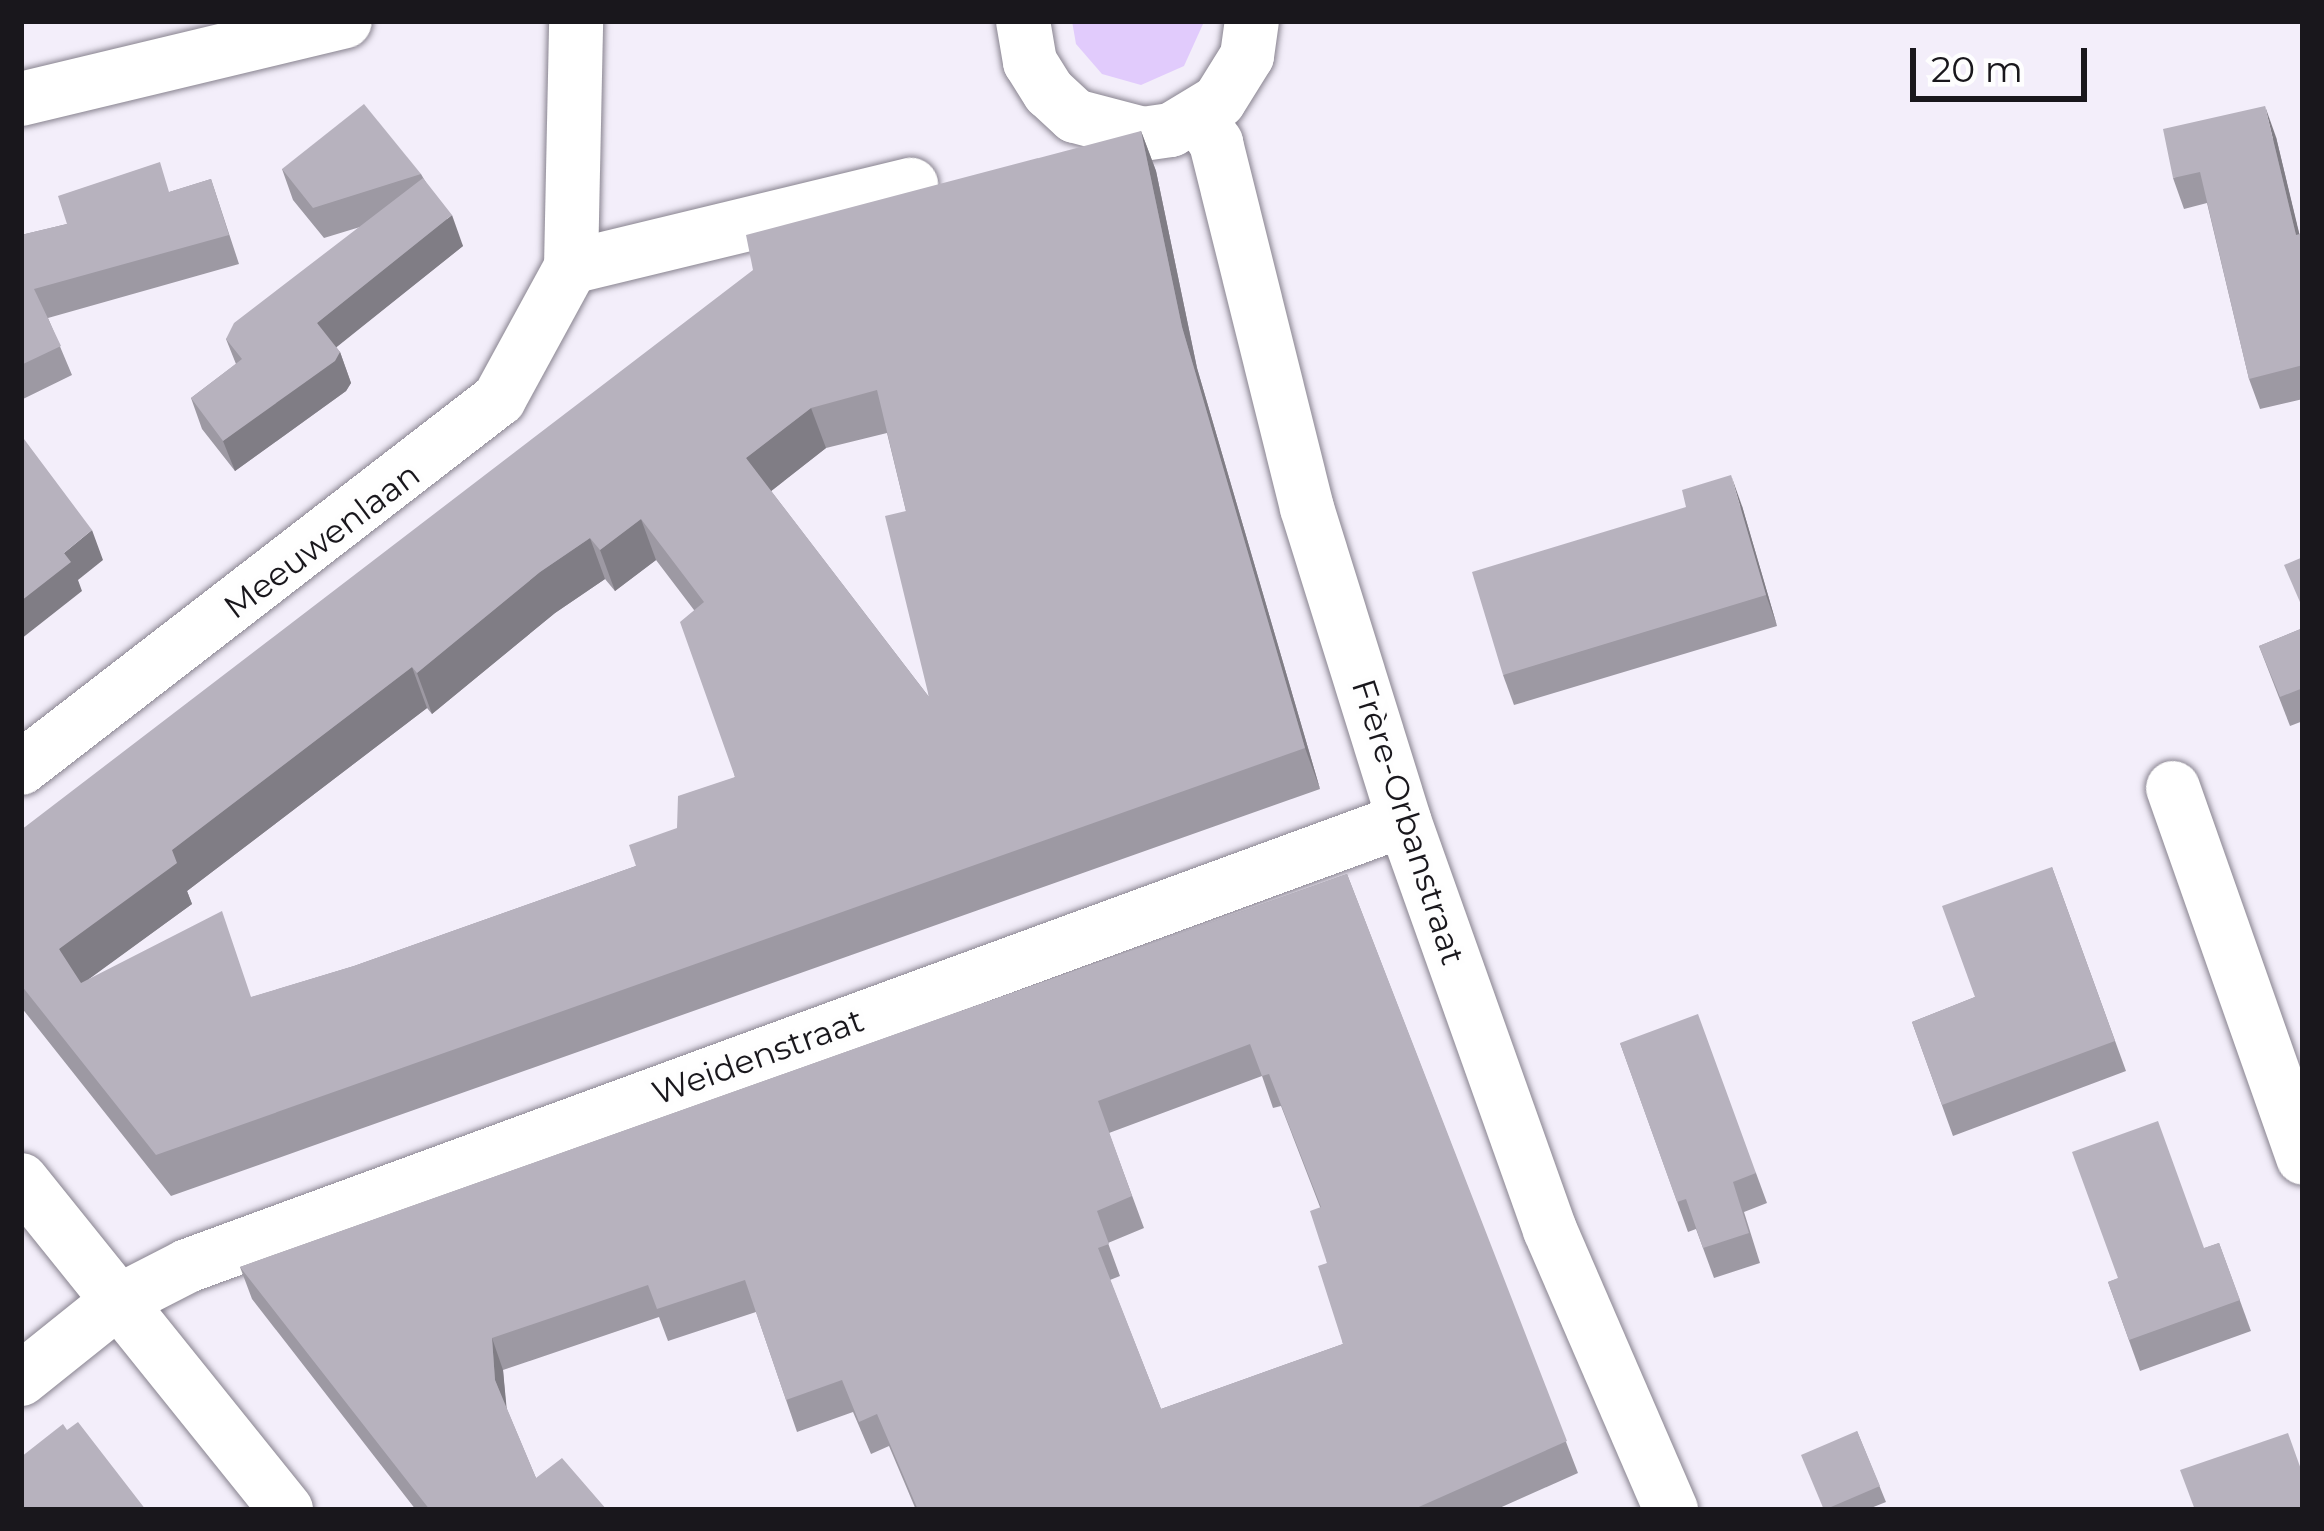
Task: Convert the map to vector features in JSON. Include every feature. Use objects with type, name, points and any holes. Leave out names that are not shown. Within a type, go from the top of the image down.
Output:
[{"type":"street","points":[[21,99],[345,21]]},
{"type":"street","name":"Meeuwenlaan","points":[[21,768],[499,399],[571,267],[576,21]]},
{"type":"street","points":[[1023,21],[1030,62],[1075,116],[1143,134],[1198,117],[1234,80],[1252,21]]},
{"type":"street","name":"Frère-Orbanstraat","points":[[1198,117],[1216,143],[1307,508],[1404,820],[1550,1230],[1655,1505]]},
{"type":"street","points":[[571,267],[911,185]]},
{"type":"street","points":[[2173,788],[2303,1158]]},
{"type":"street","name":"Weidenstraat","points":[[21,1379],[117,1302],[187,1266],[1404,820]]},
{"type":"street","points":[[21,1180],[286,1510]]},
{"type":"shaded area","points":[[1072,21],[1203,24],[1184,66],[1141,85],[1102,74],[1076,44]]},
{"type":"building","points":[[364,104],[421,174],[313,208],[282,169]]},
{"type":"building","points":[[2265,106],[2296,235],[2303,233],[2303,365],[2249,379],[2200,172],[2173,178],[2163,129]]},
{"type":"building","points":[[1141,131],[1182,327],[1305,748],[156,1155],[21,985],[21,830],[753,270],[746,235]],"holes":[[[877,390],[906,511],[885,516],[929,697],[746,458],[811,408]],[[641,519],[704,602],[680,622],[735,777],[678,796],[677,828],[629,845],[636,866],[354,966],[251,997],[222,911],[81,983],[59,949],[177,863],[172,850],[412,667],[417,673],[540,572],[590,538],[600,550]]]},
{"type":"building","points":[[160,162],[169,192],[211,179],[229,235],[34,289],[61,346],[21,365],[21,235],[67,224],[58,196]]},
{"type":"building","points":[[423,178],[452,215],[317,323],[340,352],[335,361],[223,441],[191,398],[242,359],[226,339],[234,323]]},
{"type":"building","points":[[21,435],[92,530],[64,553],[71,562],[21,601]]},
{"type":"building","points":[[1731,475],[1766,595],[1503,675],[1472,572],[1686,507],[1682,490]]},
{"type":"building","points":[[2303,557],[2303,609],[2284,565]]},
{"type":"building","points":[[2303,628],[2303,688],[2280,697],[2259,646]]},
{"type":"building","points":[[2052,867],[2115,1041],[1942,1105],[1912,1022],[1975,997],[1942,906]]},
{"type":"building","points":[[1347,874],[1567,1441],[1412,1510],[918,1510],[877,1414],[859,1422],[842,1380],[786,1400],[745,1280],[657,1309],[648,1285],[492,1338],[495,1380],[536,1478],[562,1458],[607,1510],[430,1510],[240,1267]],"holes":[[[1250,1044],[1262,1076],[1269,1074],[1321,1207],[1310,1211],[1327,1263],[1318,1266],[1343,1344],[1161,1409],[1098,1248],[1109,1244],[1097,1211],[1132,1196],[1098,1101]]]},
{"type":"building","points":[[1698,1014],[1756,1173],[1733,1182],[1749,1233],[1703,1248],[1686,1199],[1677,1202],[1620,1043]]},
{"type":"building","points":[[2158,1121],[2204,1248],[2219,1243],[2240,1300],[2129,1340],[2108,1282],[2118,1278],[2072,1152]]},
{"type":"building","points":[[78,1422],[146,1510],[21,1510],[21,1457],[63,1424],[67,1430]]},
{"type":"building","points":[[1857,1431],[1880,1486],[1824,1510],[1801,1455]]},
{"type":"building","points":[[2288,1433],[2303,1475],[2303,1510],[2195,1510],[2180,1470]]}]
